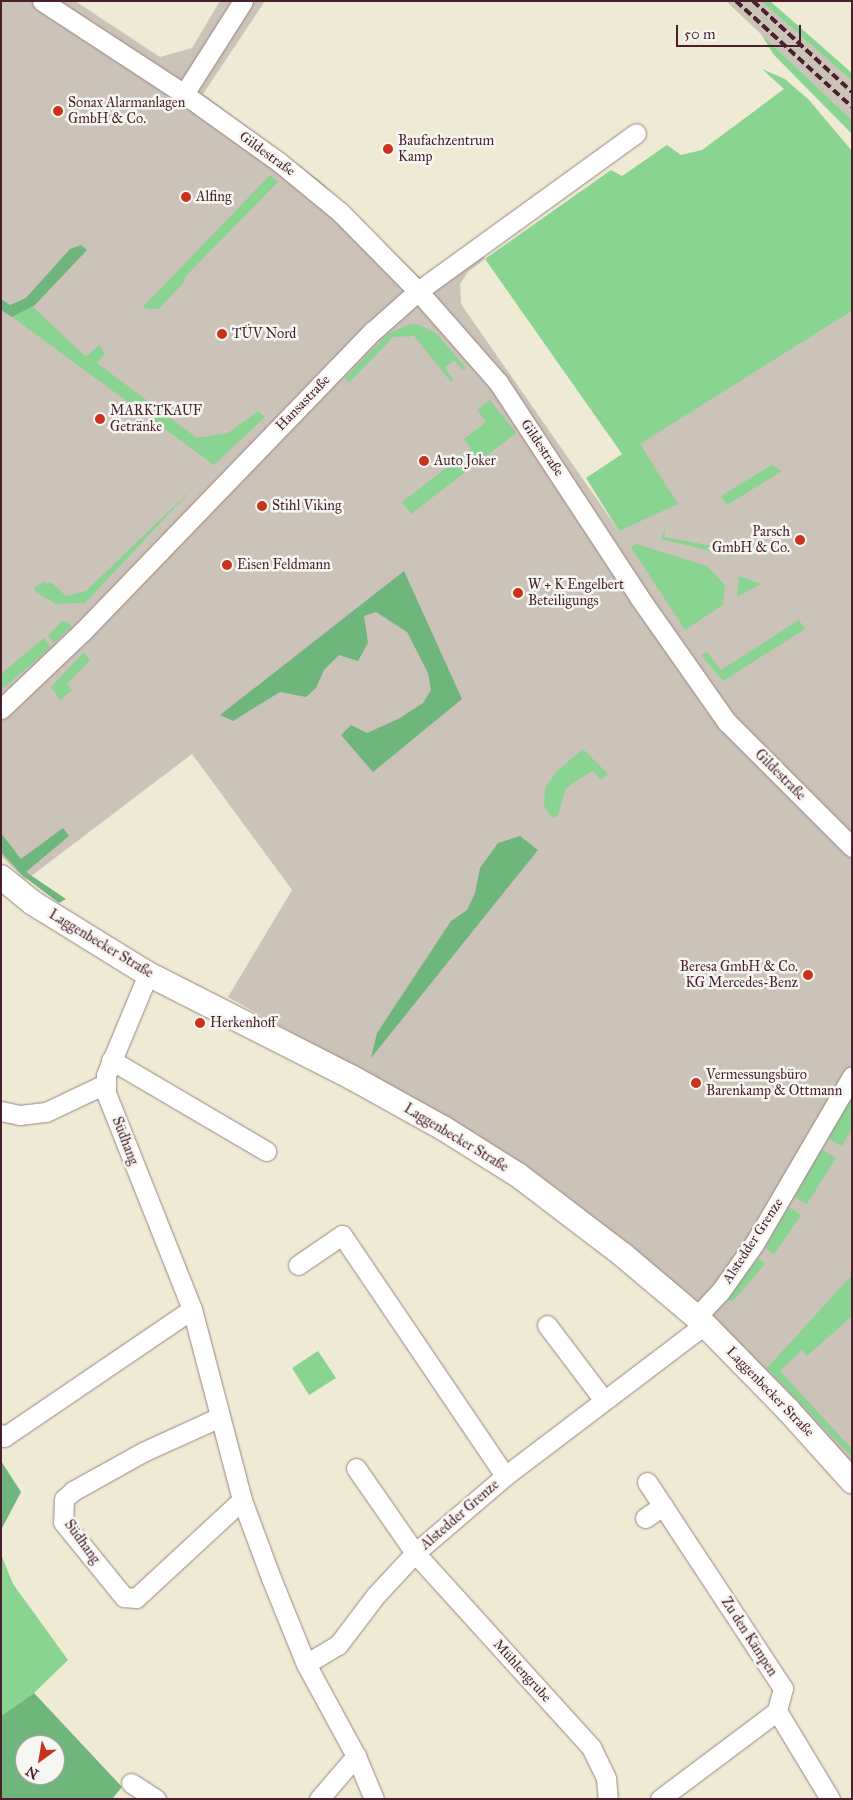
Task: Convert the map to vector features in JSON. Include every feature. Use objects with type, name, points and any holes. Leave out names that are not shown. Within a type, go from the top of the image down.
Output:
[{"type":"street","name":"Gildestraße","points":[[42,1],[184,94],[279,162],[340,212],[418,291],[498,382],[640,597],[728,722],[852,847]]},
{"type":"street","points":[[184,94],[243,1]]},
{"type":"street","name":"Hansastraße","points":[[1,710],[83,631],[373,331],[418,291],[636,132]]},
{"type":"street","name":"Laggenbecker Straße","points":[[1,876],[34,903],[148,974],[351,1076],[444,1128],[518,1175],[569,1213],[700,1320],[788,1410],[852,1481]]},
{"type":"street","points":[[1,1111],[20,1115],[46,1112],[105,1084],[111,1060],[148,974]]},
{"type":"street","points":[[111,1060],[266,1151]]},
{"type":"street","name":"Alstedder Grenze","points":[[306,1664],[338,1645],[376,1595],[415,1553],[505,1476],[603,1399],[695,1332],[702,1311],[754,1244],[852,1076]]},
{"type":"street","name":"Südhang","points":[[105,1084],[192,1309],[242,1500],[306,1664],[356,1756],[374,1799]]},
{"type":"street","name":"Alstedder Grenze","points":[[298,1265],[342,1235],[505,1476]]},
{"type":"street","points":[[1,1434],[4,1437],[192,1309]]},
{"type":"street","points":[[547,1325],[603,1399]]},
{"type":"street","name":"Südhang","points":[[220,1417],[143,1452],[73,1491],[64,1498],[63,1522],[124,1597],[136,1598],[242,1500]]},
{"type":"street","name":"Alstedder Grenze","points":[[356,1468],[415,1553]]},
{"type":"street","name":"Zu den Kämpen","points":[[647,1482],[783,1688],[777,1711]]},
{"type":"street","points":[[645,1518],[663,1506]]},
{"type":"street","name":"Mühlengrube","points":[[415,1553],[591,1746],[606,1778],[608,1799]]},
{"type":"street","points":[[660,1799],[777,1711],[830,1799]]},
{"type":"street","points":[[319,1799],[356,1756]]},
{"type":"street","points":[[131,1783],[156,1799]]},
{"type":"shaded area","points":[[1,1],[75,1],[160,57],[192,48],[220,1],[265,1],[203,94],[319,180],[431,288],[481,253],[485,259],[468,272],[460,284],[461,304],[619,531],[639,444],[852,311],[852,1467],[711,1319],[555,1187],[371,1077],[228,997],[292,890],[192,754],[26,880],[1,856]]},
{"type":"shaded area","points":[[726,1],[761,1],[852,81],[852,120]]},
{"type":"green space","points":[[761,1],[770,1],[852,73],[852,81]]},
{"type":"green space","points":[[761,34],[852,120],[852,134],[774,55]]},
{"type":"green space","points":[[762,69],[785,79],[809,100],[852,151],[852,311],[640,444],[678,504],[619,531],[586,478],[622,454],[485,259],[611,170],[622,176],[667,145],[681,155],[702,150],[784,89]]},
{"type":"green space","points":[[270,175],[278,182],[184,278],[185,281],[159,309],[142,308]]},
{"type":"green space","points":[[81,245],[87,250],[35,305],[12,317],[1,310],[1,299],[10,305],[26,298],[70,249]]},
{"type":"green space","points":[[32,306],[86,357],[99,345],[105,354],[97,363],[197,438],[228,433],[258,411],[265,417],[214,465],[12,317]]},
{"type":"green space","points":[[410,324],[420,325],[437,334],[466,368],[463,370],[454,360],[445,368],[453,380],[451,382],[414,336],[393,337],[349,383],[345,378],[388,334]]},
{"type":"green space","points":[[490,400],[516,433],[411,514],[402,502],[471,449],[464,439],[486,422],[477,410]]},
{"type":"green space","points":[[772,465],[782,471],[727,505],[721,496]]},
{"type":"green space","points":[[195,486],[85,603],[56,604],[36,592],[34,588],[45,581],[47,584],[51,582],[66,596],[86,591]]},
{"type":"green space","points":[[666,526],[664,537],[734,550],[732,556],[661,539]]},
{"type":"green space","points":[[636,544],[707,566],[725,585],[723,605],[685,630],[631,547]]},
{"type":"green space","points":[[404,571],[462,699],[373,772],[341,735],[351,725],[367,733],[400,718],[423,703],[431,690],[428,673],[407,632],[376,612],[364,616],[368,643],[358,661],[339,655],[324,670],[316,688],[306,697],[280,692],[233,721],[220,715]]},
{"type":"green space","points":[[739,576],[761,584],[737,597]]},
{"type":"green space","points":[[799,620],[805,629],[723,681],[701,655],[707,652],[721,670]]},
{"type":"green space","points":[[62,621],[69,622],[71,627],[54,643],[48,636]]},
{"type":"green space","points":[[44,638],[51,647],[1,690],[1,674]]},
{"type":"green space","points":[[84,652],[90,660],[67,684],[72,690],[60,700],[51,687]]},
{"type":"green space","points":[[583,749],[608,774],[601,780],[593,771],[573,783],[565,790],[558,816],[552,818],[544,806],[545,788],[557,771]]},
{"type":"green space","points":[[63,828],[69,836],[26,872],[66,899],[59,903],[22,875],[1,852],[1,833],[21,859]]},
{"type":"green space","points":[[520,836],[538,850],[371,1058],[377,1033],[451,921],[467,910],[475,893],[480,868],[498,843]]},
{"type":"green space","points":[[851,1096],[852,1128],[842,1146],[828,1138]]},
{"type":"green space","points":[[821,1149],[836,1158],[807,1204],[795,1197]]},
{"type":"green space","points":[[789,1207],[801,1215],[774,1254],[765,1248]]},
{"type":"green space","points":[[759,1258],[765,1264],[733,1301],[726,1299]]},
{"type":"green space","points":[[852,1275],[852,1316],[807,1356],[802,1350],[780,1371],[852,1449],[852,1457],[767,1368]]},
{"type":"green space","points":[[318,1351],[336,1378],[309,1395],[292,1368]]},
{"type":"green space","points":[[1,1461],[21,1492],[1,1530]]},
{"type":"green space","points":[[1,1554],[13,1584],[68,1660],[34,1693],[1,1716]]},
{"type":"green space","points":[[34,1693],[122,1787],[112,1799],[1,1799],[1,1716]]},
{"type":"railway","points":[[736,1],[852,107]]},
{"type":"railway","points":[[753,1],[852,92]]},
{"type":"place","name":"Sonax Alarmanlagen GmbH & Co.","points":[[58,111]]},
{"type":"place","name":"Baufachzentrum Kamp","points":[[388,149]]},
{"type":"place","name":"Alfing","points":[[186,197]]},
{"type":"place","name":"TÜV Nord","points":[[222,334]]},
{"type":"place","name":"MARKTKAUF Getränke","points":[[100,419]]},
{"type":"place","name":"Auto Joker","points":[[424,461]]},
{"type":"place","name":"Stihl Viking","points":[[262,506]]},
{"type":"place","name":"Parsch GmbH & Co.","points":[[800,540]]},
{"type":"place","name":"Eisen Feldmann","points":[[227,565]]},
{"type":"place","name":"W + K Engelbert Beteiligungs","points":[[518,593]]},
{"type":"place","name":"Beresa GmbH & Co. KG Mercedes-Benz","points":[[808,975]]},
{"type":"place","name":"Herkenhoff","points":[[200,1023]]},
{"type":"place","name":"Vermessungsbüro Barenkamp & Ottmann","points":[[696,1083]]}]
